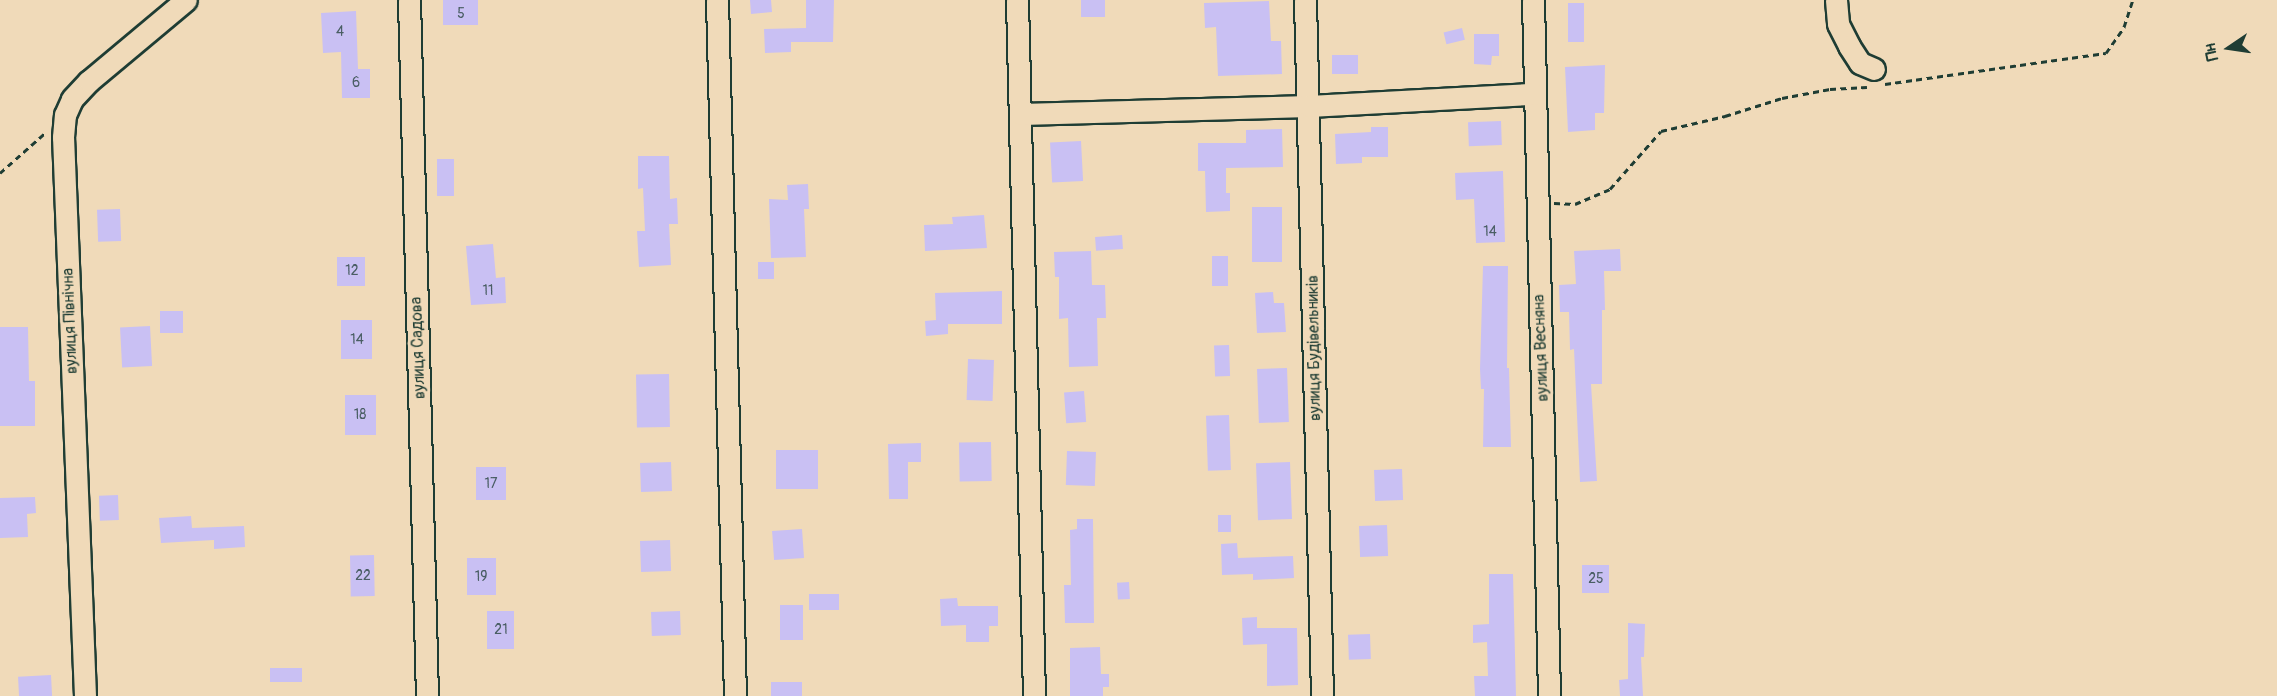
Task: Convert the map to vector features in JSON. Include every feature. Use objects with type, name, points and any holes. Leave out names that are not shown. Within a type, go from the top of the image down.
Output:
[{"type":"street","name":"вулиця Північна","points":[[85,696],[63,137],[65,115],[72,99],[89,81],[186,0]]},
{"type":"street","name":"вулиця Садова","points":[[409,0],[427,696]]},
{"type":"street","points":[[717,0],[735,696]]},
{"type":"street","points":[[1017,0],[1034,696]]},
{"type":"street","name":"вулиця Будівельників","points":[[1305,0],[1322,696]]},
{"type":"street","name":"вулиця Весняна","points":[[1533,0],[1549,696]]},
{"type":"street","points":[[1836,0],[1838,24],[1860,63],[1876,80]]},
{"type":"street","points":[[1021,114],[1309,106],[1534,94]]},
{"type":"path","points":[[1537,203],[1575,204],[1610,189],[1661,130],[1725,116],[1782,98],[1876,80],[2106,53],[2124,27],[2133,0]]},
{"type":"path","points":[[0,172],[65,115]]},
{"type":"building","points":[[443,0],[478,0],[478,25],[443,25]]},
{"type":"building","points":[[750,0],[771,0],[772,12],[751,14]]},
{"type":"building","points":[[806,0],[834,0],[833,42],[791,42],[791,52],[765,53],[764,29],[806,28]]},
{"type":"building","points":[[1081,0],[1105,0],[1105,17],[1081,17]]},
{"type":"building","points":[[1269,1],[1271,41],[1281,41],[1282,74],[1218,76],[1216,27],[1205,28],[1204,3]]},
{"type":"building","points":[[1568,3],[1584,3],[1584,42],[1568,42]]},
{"type":"building","points":[[356,11],[358,69],[370,69],[370,98],[342,98],[341,52],[323,53],[321,13]]},
{"type":"building","points":[[1462,28],[1465,40],[1446,44],[1444,33]]},
{"type":"building","points":[[1474,34],[1499,34],[1499,56],[1492,56],[1491,65],[1474,64]]},
{"type":"building","points":[[1332,55],[1358,55],[1358,74],[1332,74]]},
{"type":"building","points":[[1605,65],[1604,113],[1595,113],[1595,130],[1568,132],[1565,67]]},
{"type":"building","points":[[1501,121],[1502,145],[1469,146],[1468,122]]},
{"type":"building","points":[[1371,127],[1388,127],[1388,157],[1362,157],[1362,163],[1336,164],[1335,134],[1371,132]]},
{"type":"building","points":[[1282,129],[1283,167],[1226,168],[1226,193],[1230,193],[1230,211],[1206,212],[1205,171],[1198,171],[1198,143],[1246,143],[1246,130]]},
{"type":"building","points":[[1081,141],[1083,181],[1052,183],[1050,143]]},
{"type":"building","points":[[638,156],[669,156],[670,199],[677,198],[678,224],[669,224],[671,265],[639,267],[637,231],[645,231],[643,188],[638,189]]},
{"type":"building","points":[[437,159],[454,159],[454,196],[437,196]]},
{"type":"building","points":[[1503,171],[1505,242],[1476,243],[1474,199],[1456,200],[1455,173]]},
{"type":"building","points":[[808,184],[809,209],[804,209],[806,257],[771,258],[769,199],[788,200],[787,185]]},
{"type":"building","points":[[1252,207],[1282,207],[1282,262],[1252,262]]},
{"type":"building","points":[[120,209],[121,241],[98,242],[97,210]]},
{"type":"building","points":[[984,215],[987,248],[925,251],[924,225],[953,224],[952,217]]},
{"type":"building","points":[[1122,235],[1123,249],[1096,251],[1095,237]]},
{"type":"building","points":[[493,244],[496,278],[505,277],[506,303],[471,305],[466,246]]},
{"type":"building","points":[[1620,249],[1621,271],[1604,271],[1602,384],[1591,384],[1597,481],[1580,482],[1574,349],[1570,350],[1569,312],[1560,312],[1559,285],[1576,284],[1574,251]]},
{"type":"building","points":[[1091,251],[1092,285],[1105,285],[1106,318],[1097,318],[1098,366],[1069,367],[1068,318],[1059,319],[1059,277],[1055,277],[1054,252]]},
{"type":"building","points":[[1212,256],[1228,256],[1228,286],[1212,286]]},
{"type":"building","points":[[337,257],[365,257],[365,286],[337,286]]},
{"type":"building","points":[[758,262],[774,262],[774,279],[758,279]]},
{"type":"building","points":[[1483,266],[1508,266],[1507,368],[1509,368],[1511,447],[1483,447],[1484,389],[1481,389],[1480,369]]},
{"type":"building","points":[[1002,291],[1002,324],[948,324],[948,334],[926,336],[925,321],[936,320],[935,293]]},
{"type":"building","points":[[1273,292],[1274,303],[1284,303],[1286,332],[1257,333],[1255,293]]},
{"type":"building","points":[[160,311],[183,311],[183,333],[160,333]]},
{"type":"building","points":[[341,320],[372,320],[372,359],[341,359]]},
{"type":"building","points":[[150,326],[152,366],[122,368],[120,328]]},
{"type":"building","points":[[0,327],[28,327],[29,381],[35,381],[35,426],[0,426]]},
{"type":"building","points":[[1229,345],[1230,376],[1215,377],[1214,346]]},
{"type":"building","points":[[968,359],[994,360],[993,401],[967,400]]},
{"type":"building","points":[[1287,368],[1289,422],[1259,423],[1257,369]]},
{"type":"building","points":[[669,374],[670,427],[637,428],[636,375]]},
{"type":"building","points":[[1084,391],[1086,422],[1066,423],[1064,392]]},
{"type":"building","points":[[345,395],[376,395],[376,435],[345,435]]},
{"type":"building","points":[[1229,415],[1231,470],[1208,471],[1206,416]]},
{"type":"building","points":[[991,442],[992,481],[960,482],[959,443]]},
{"type":"building","points":[[921,443],[921,462],[908,462],[908,499],[889,499],[888,444]]},
{"type":"building","points":[[776,450],[818,450],[818,489],[776,489]]},
{"type":"building","points":[[1067,451],[1096,452],[1095,486],[1066,485]]},
{"type":"building","points":[[671,462],[672,491],[641,492],[640,463]]},
{"type":"building","points":[[1290,462],[1292,519],[1258,520],[1256,463]]},
{"type":"building","points":[[476,467],[506,467],[506,500],[476,500]]},
{"type":"building","points":[[1402,469],[1403,500],[1375,501],[1374,470]]},
{"type":"building","points":[[118,495],[119,520],[100,521],[99,496]]},
{"type":"building","points":[[35,497],[36,513],[27,514],[28,537],[0,538],[0,498]]},
{"type":"building","points":[[1218,515],[1231,515],[1231,532],[1218,532]]},
{"type":"building","points":[[191,516],[192,528],[244,526],[245,547],[214,549],[214,540],[161,543],[159,518]]},
{"type":"building","points":[[1077,519],[1093,519],[1094,623],[1065,623],[1064,585],[1071,585],[1070,530],[1077,529]]},
{"type":"building","points":[[1387,525],[1388,556],[1360,557],[1359,526]]},
{"type":"building","points":[[802,529],[804,558],[774,560],[772,531]]},
{"type":"building","points":[[670,540],[671,571],[641,572],[640,541]]},
{"type":"building","points":[[1237,543],[1238,558],[1293,556],[1294,578],[1253,580],[1253,574],[1222,575],[1221,544]]},
{"type":"building","points":[[350,555],[374,555],[375,596],[351,596]]},
{"type":"building","points":[[467,558],[496,558],[496,595],[467,595]]},
{"type":"building","points":[[1582,565],[1609,565],[1609,593],[1582,593]]},
{"type":"building","points":[[1489,574],[1513,574],[1516,696],[1475,696],[1474,676],[1488,676],[1487,642],[1473,643],[1473,625],[1489,624]]},
{"type":"building","points":[[1129,582],[1130,599],[1118,600],[1117,583]]},
{"type":"building","points":[[809,594],[839,594],[839,610],[809,610]]},
{"type":"building","points":[[957,598],[958,606],[998,606],[998,626],[989,626],[989,642],[966,642],[966,625],[941,626],[940,599]]},
{"type":"building","points":[[780,605],[803,605],[803,640],[780,640]]},
{"type":"building","points":[[487,611],[514,611],[514,649],[487,649]]},
{"type":"building","points":[[680,611],[681,635],[652,636],[651,612]]},
{"type":"building","points":[[1257,617],[1257,628],[1297,628],[1298,685],[1267,686],[1267,644],[1243,645],[1242,618]]},
{"type":"building","points":[[1628,623],[1645,624],[1644,657],[1641,657],[1643,696],[1620,696],[1619,680],[1628,679]]},
{"type":"building","points":[[1370,634],[1371,659],[1349,660],[1348,635]]},
{"type":"building","points":[[1100,647],[1101,674],[1109,674],[1109,687],[1103,687],[1103,696],[1070,696],[1070,648]]},
{"type":"building","points":[[270,668],[302,668],[302,682],[270,682]]},
{"type":"building","points":[[51,675],[52,696],[19,696],[18,677]]},
{"type":"building","points":[[771,682],[802,682],[802,696],[771,696]]}]
